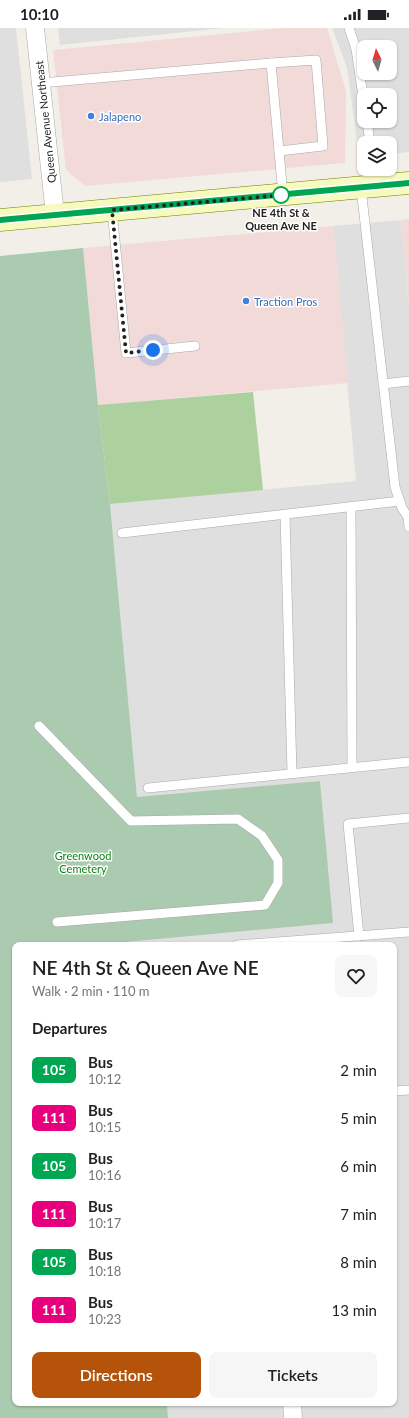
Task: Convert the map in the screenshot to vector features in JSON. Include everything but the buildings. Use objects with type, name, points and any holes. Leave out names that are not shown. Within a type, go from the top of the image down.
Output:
[{"type":"main road","points":[[0,220],[283,195],[370,181],[409,184]]},
{"type":"street","name":"Queen Avenue Northeast","points":[[35,28],[55,215]]},
{"type":"street","points":[[292,1406],[293,1418]]},
{"type":"lane","points":[[349,28],[356,48],[362,88]]},
{"type":"lane","points":[[41,83],[316,60],[323,146],[279,151]]},
{"type":"lane","points":[[271,63],[283,195]]},
{"type":"lane","points":[[370,181],[383,384],[395,488],[408,518],[409,527]]},
{"type":"lane","points":[[112,210],[126,353],[195,346]]},
{"type":"lane","points":[[383,384],[409,382]]},
{"type":"lane","points":[[122,533],[400,501]]},
{"type":"lane","points":[[351,507],[352,767]]},
{"type":"lane","points":[[285,514],[292,774]]},
{"type":"lane","points":[[39,726],[131,822],[238,819],[262,836],[278,860],[278,883],[265,905],[57,922]]},
{"type":"lane","points":[[148,788],[409,762]]},
{"type":"lane","points":[[359,936],[348,824],[409,818]]},
{"type":"lane","points":[[304,942],[409,932]]},
{"type":"lane","points":[[397,1091],[409,1090]]},
{"type":"shaded area","points":[[0,28],[16,28],[32,179],[0,182]]},
{"type":"shaded area","points":[[58,28],[224,28],[60,45]]},
{"type":"shaded area","points":[[284,28],[327,28],[346,91],[345,163],[85,186],[66,170],[53,50]]},
{"type":"shaded area","points":[[332,28],[409,28],[409,152],[397,153],[397,136],[357,136],[357,142],[347,67]]},
{"type":"shaded area","points":[[409,219],[409,308],[401,220]]},
{"type":"shaded area","points":[[401,220],[409,308],[409,1418],[168,1418],[167,1406],[397,1406],[397,942],[126,942],[332,923],[320,781],[137,798],[110,504],[356,481],[333,226]]},
{"type":"shaded area","points":[[333,226],[348,383],[98,405],[83,248]]},
{"type":"green space","name":"Greenwood Cemetery","points":[[83,248],[98,405],[110,504],[137,797],[320,781],[333,923],[126,942],[12,942],[12,1406],[167,1406],[168,1418],[0,1418],[0,256]]},
{"type":"green space","points":[[253,392],[263,490],[110,504],[98,405]]},
{"type":"bus line","name":"105","points":[[0,220],[409,183]]},
{"type":"place","name":"Jalapeno","points":[[91,116]]},
{"type":"place","name":"NE 4th St & Queen Ave NE","points":[[281,195]]},
{"type":"place","name":"Traction Pros","points":[[246,301]]},
{"type":"route","points":[[153,350],[126,353],[112,210],[283,195],[281,195]]}]
